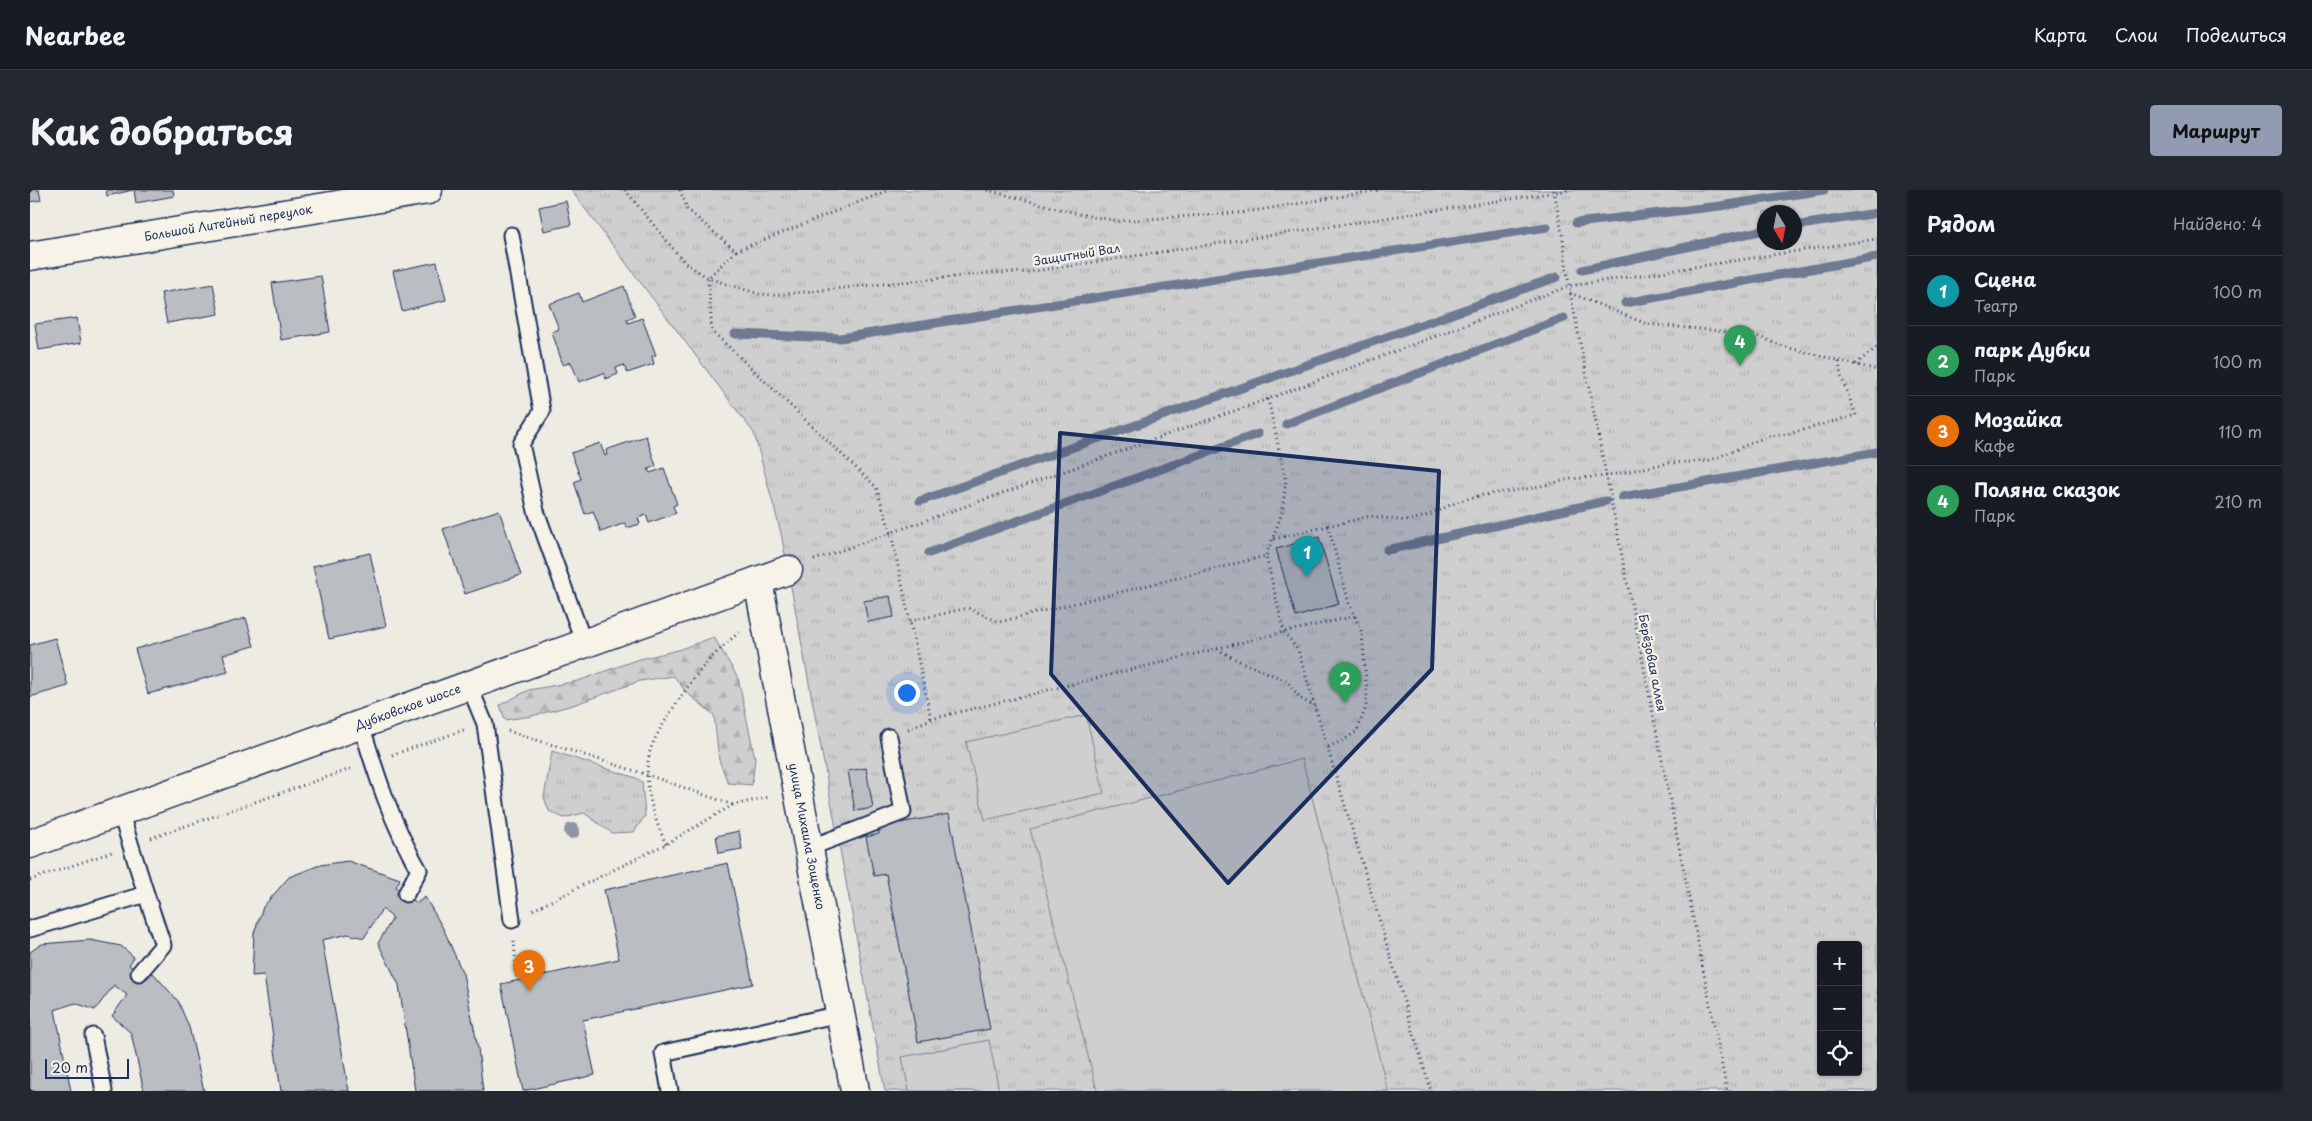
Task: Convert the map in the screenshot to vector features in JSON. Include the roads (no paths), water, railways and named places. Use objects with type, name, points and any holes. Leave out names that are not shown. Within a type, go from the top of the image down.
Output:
[{"type":"street","name":"Большой Литейный переулок","points":[[30,256],[428,190]]},
{"type":"street","name":"Дубковское шоссе","points":[[30,844],[788,570]]},
{"type":"street","name":"улица Михаила Зощенко","points":[[758,581],[855,1091]]},
{"type":"lane","points":[[512,235],[542,411],[521,444],[536,511],[584,643]]},
{"type":"lane","points":[[469,685],[485,724],[512,920]]},
{"type":"lane","points":[[361,724],[372,761],[404,844],[419,870],[406,894]]},
{"type":"lane","points":[[809,848],[903,812],[889,737]]},
{"type":"lane","points":[[120,811],[163,945],[138,973]]},
{"type":"lane","points":[[30,929],[146,894]]},
{"type":"lane","points":[[670,1091],[663,1053],[840,1014]]},
{"type":"lane","points":[[93,1036],[104,1091]]},
{"type":"waterway","points":[[1576,223],[1720,206],[1824,190]]},
{"type":"waterway","points":[[1802,225],[1877,213]]},
{"type":"waterway","points":[[735,334],[840,338],[1547,227]]},
{"type":"waterway","points":[[1582,270],[1757,232]]},
{"type":"waterway","points":[[1625,303],[1877,257]]},
{"type":"waterway","points":[[920,501],[1557,277]]},
{"type":"waterway","points":[[1286,424],[1564,318]]},
{"type":"waterway","points":[[929,553],[1258,434]]},
{"type":"waterway","points":[[1622,497],[1877,452]]},
{"type":"waterway","points":[[1387,550],[1606,501]]},
{"type":"place","name":"Поляна сказок","points":[[1740,366]]},
{"type":"place","name":"Сцена","points":[[1307,577]]},
{"type":"place","name":"парк Дубки","points":[[1345,703]]},
{"type":"place","name":"Мозайка","points":[[529,991]]}]
